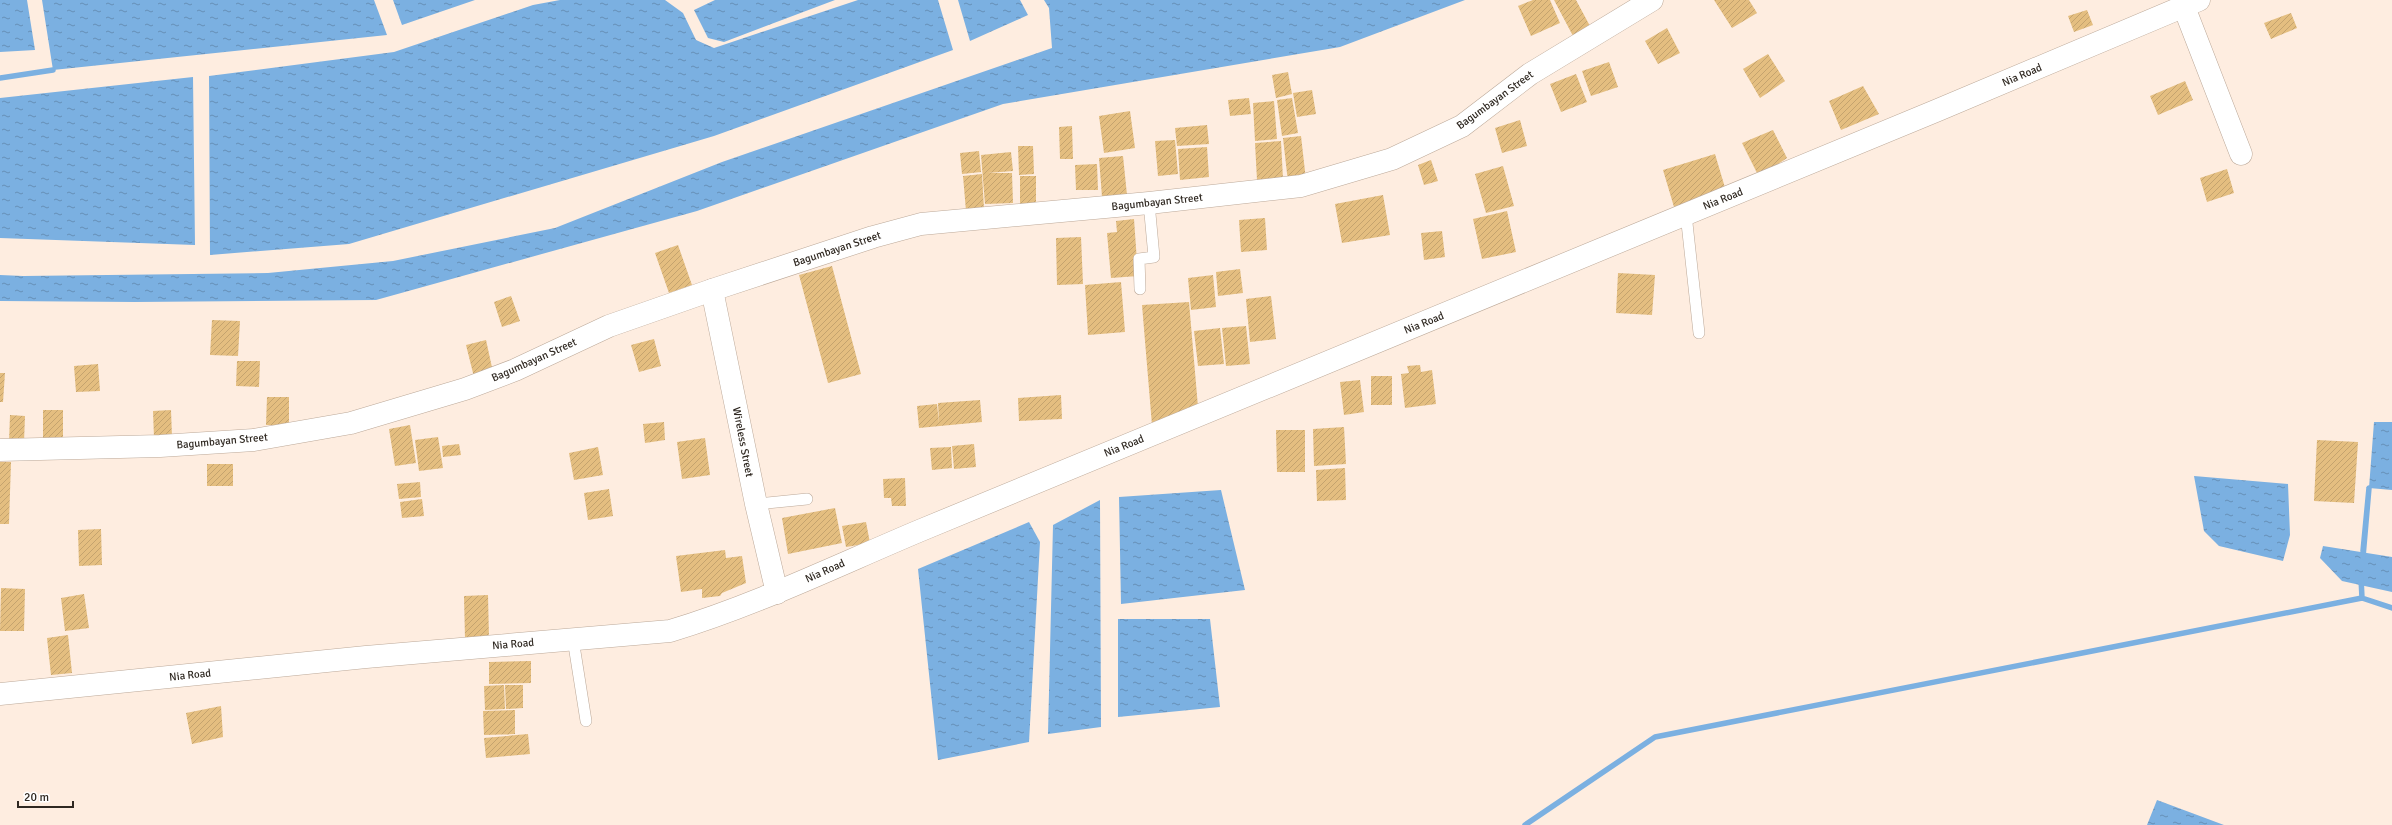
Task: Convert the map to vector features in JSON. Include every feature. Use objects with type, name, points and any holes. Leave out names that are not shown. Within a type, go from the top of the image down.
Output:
[{"type":"street","name":"Bagumbayan Street","points":[[0,450],[160,446],[254,440],[351,422],[465,389],[515,370],[609,326],[712,290],[873,237],[921,224],[1148,203],[1301,186],[1392,159],[1462,126],[1530,74],[1652,0]]},
{"type":"street","points":[[2191,3],[2241,154]]},
{"type":"street","name":"Nia Road","points":[[0,694],[359,657],[670,631],[777,593],[912,534],[1686,214],[2191,3]]},
{"type":"street","name":"Wireless Street","points":[[712,290],[756,504],[777,593]]},
{"type":"lane","points":[[1140,289],[1139,259],[1154,257],[1148,203]]},
{"type":"lane","points":[[1686,214],[1699,333]]},
{"type":"lane","points":[[756,504],[807,499]]},
{"type":"lane","points":[[573,639],[586,721]]},
{"type":"water","points":[[0,0],[27,0],[35,50],[0,52]]},
{"type":"water","points":[[42,0],[374,0],[387,35],[53,70]]},
{"type":"water","points":[[393,0],[475,0],[402,25]]},
{"type":"water","points":[[560,0],[665,0],[683,13],[696,40],[714,48],[858,0],[938,0],[953,50],[714,136],[349,244],[210,255],[209,76],[394,52],[533,5]]},
{"type":"water","points":[[715,0],[835,0],[724,42],[708,38],[694,10]]},
{"type":"water","points":[[958,0],[1020,0],[1028,15],[970,41]]},
{"type":"water","points":[[1044,0],[1465,0],[1340,47],[1003,104],[697,211],[376,300],[135,302],[0,301],[0,275],[268,273],[393,261],[555,228],[722,162],[1052,48],[1049,8]]},
{"type":"water","points":[[193,77],[195,245],[0,238],[0,98]]},
{"type":"water","points":[[2374,422],[2392,422],[2392,490],[2369,488]]},
{"type":"water","points":[[2194,476],[2288,484],[2290,535],[2283,561],[2219,546],[2204,531]]},
{"type":"water","points":[[1221,490],[1245,590],[1121,604],[1119,497]]},
{"type":"water","points":[[1100,500],[1101,727],[1048,734],[1053,525]]},
{"type":"water","points":[[1029,522],[1040,542],[1029,742],[938,760],[918,569]]},
{"type":"water","points":[[2323,546],[2392,557],[2392,592],[2342,581],[2320,558]]},
{"type":"water","points":[[1118,619],[1210,619],[1220,707],[1118,717]]},
{"type":"water","points":[[2157,800],[2224,825],[2147,825]]},
{"type":"building","points":[[1533,0],[1550,0],[1560,23],[1531,36],[1518,6]]},
{"type":"building","points":[[1554,0],[1576,0],[1590,26],[1573,36]]},
{"type":"building","points":[[1714,0],[1749,0],[1757,13],[1732,28]]},
{"type":"building","points":[[2087,10],[2093,25],[2074,32],[2068,16]]},
{"type":"building","points":[[2291,13],[2297,28],[2271,39],[2264,23]]},
{"type":"building","points":[[1667,28],[1680,53],[1658,64],[1645,41]]},
{"type":"building","points":[[1768,54],[1785,81],[1760,98],[1743,69]]},
{"type":"building","points":[[1609,62],[1618,87],[1591,96],[1582,71]]},
{"type":"building","points":[[1288,72],[1292,94],[1276,98],[1272,75]]},
{"type":"building","points":[[1576,74],[1587,102],[1561,112],[1550,84]]},
{"type":"building","points":[[2185,81],[2193,100],[2158,115],[2150,96]]},
{"type":"building","points":[[1863,86],[1879,114],[1841,130],[1829,101]]},
{"type":"building","points":[[1312,90],[1316,114],[1297,117],[1293,93]]},
{"type":"building","points":[[1249,98],[1251,114],[1230,116],[1228,100]]},
{"type":"building","points":[[1292,98],[1298,133],[1282,136],[1277,100]]},
{"type":"building","points":[[1274,101],[1277,139],[1255,141],[1253,103]]},
{"type":"building","points":[[1130,111],[1135,148],[1104,153],[1099,116]]},
{"type":"building","points":[[1520,120],[1527,146],[1502,153],[1495,128]]},
{"type":"building","points":[[1207,125],[1209,144],[1177,146],[1175,128]]},
{"type":"building","points":[[1072,126],[1073,159],[1060,159],[1059,127]]},
{"type":"building","points":[[1773,130],[1787,158],[1759,177],[1742,143]]},
{"type":"building","points":[[1301,136],[1306,180],[1288,182],[1283,138]]},
{"type":"building","points":[[1175,140],[1178,174],[1158,176],[1155,141]]},
{"type":"building","points":[[1281,141],[1283,179],[1257,180],[1255,143]]},
{"type":"building","points":[[1018,146],[1033,146],[1034,174],[1019,175]]},
{"type":"building","points":[[1207,147],[1209,177],[1180,180],[1178,149]]},
{"type":"building","points":[[979,151],[981,172],[962,174],[960,153]]},
{"type":"building","points":[[1011,152],[1013,171],[988,173],[1012,173],[1013,203],[985,204],[981,155]]},
{"type":"building","points":[[1715,154],[1726,191],[1674,207],[1663,170]]},
{"type":"building","points":[[1123,156],[1127,195],[1102,197],[1099,158]]},
{"type":"building","points":[[1431,160],[1438,181],[1424,185],[1418,165]]},
{"type":"building","points":[[1097,164],[1098,190],[1076,190],[1075,165]]},
{"type":"building","points":[[1503,166],[1514,206],[1486,213],[1475,174]]},
{"type":"building","points":[[2227,169],[2234,193],[2207,202],[2200,178]]},
{"type":"building","points":[[982,174],[984,209],[966,211],[963,176]]},
{"type":"building","points":[[1020,176],[1036,176],[1036,205],[1020,205]]},
{"type":"building","points":[[1383,195],[1390,235],[1342,243],[1335,204]]},
{"type":"building","points":[[1507,211],[1516,252],[1482,259],[1473,219]]},
{"type":"building","points":[[1265,218],[1267,250],[1241,252],[1239,220]]},
{"type":"building","points":[[1134,219],[1138,276],[1111,278],[1107,233],[1117,232],[1116,221]]},
{"type":"building","points":[[1442,231],[1445,257],[1424,260],[1421,233]]},
{"type":"building","points":[[1081,237],[1083,284],[1057,285],[1056,238]]},
{"type":"building","points":[[678,245],[692,285],[669,293],[655,253]]},
{"type":"building","points":[[832,266],[861,374],[828,383],[799,275]]},
{"type":"building","points":[[1240,269],[1243,293],[1218,296],[1216,272]]},
{"type":"building","points":[[1618,273],[1655,275],[1652,315],[1616,313]]},
{"type":"building","points":[[1213,275],[1216,307],[1191,310],[1188,278]]},
{"type":"building","points":[[1121,282],[1125,332],[1088,335],[1085,285]]},
{"type":"building","points":[[511,296],[520,321],[502,327],[494,302]]},
{"type":"building","points":[[1271,296],[1276,339],[1250,342],[1246,299]]},
{"type":"building","points":[[1189,302],[1198,407],[1152,425],[1142,305]]},
{"type":"building","points":[[212,320],[240,321],[238,356],[210,355]]},
{"type":"building","points":[[1246,326],[1250,364],[1226,366],[1222,328]]},
{"type":"building","points":[[1220,328],[1224,364],[1198,366],[1194,331]]},
{"type":"building","points":[[654,339],[661,366],[639,372],[631,345]]},
{"type":"building","points":[[486,340],[493,372],[474,377],[466,345]]},
{"type":"building","points":[[237,361],[260,361],[259,387],[236,386]]},
{"type":"building","points":[[98,364],[100,391],[76,392],[74,366]]},
{"type":"building","points":[[1420,365],[1421,372],[1432,370],[1436,404],[1405,408],[1401,374],[1409,373],[1407,366]]},
{"type":"building","points":[[0,373],[5,373],[3,402],[0,402]]},
{"type":"building","points":[[1371,376],[1392,376],[1392,405],[1371,405]]},
{"type":"building","points":[[1360,380],[1364,412],[1344,415],[1340,382]]},
{"type":"building","points":[[1061,395],[1062,419],[1019,421],[1018,398]]},
{"type":"building","points":[[267,397],[289,397],[289,425],[266,425]]},
{"type":"building","points":[[980,400],[982,422],[919,428],[917,406],[937,404],[939,423],[938,403]]},
{"type":"building","points":[[43,410],[63,410],[63,443],[43,443]]},
{"type":"building","points":[[171,410],[172,437],[154,438],[153,411]]},
{"type":"building","points":[[10,415],[25,416],[24,442],[9,442]]},
{"type":"building","points":[[664,422],[665,440],[645,443],[643,424]]},
{"type":"building","points":[[410,425],[416,463],[395,466],[389,429]]},
{"type":"building","points":[[1344,427],[1346,464],[1314,466],[1313,429]]},
{"type":"building","points":[[1276,430],[1305,430],[1305,472],[1277,472]]},
{"type":"building","points":[[438,437],[443,468],[419,471],[415,440]]},
{"type":"building","points":[[705,438],[710,475],[682,479],[677,442]]},
{"type":"building","points":[[2317,440],[2358,442],[2354,503],[2314,501]]},
{"type":"building","points":[[459,444],[461,455],[443,457],[442,446]]},
{"type":"building","points":[[974,444],[976,467],[954,469],[952,446]]},
{"type":"building","points":[[598,447],[603,475],[574,480],[569,453]]},
{"type":"building","points":[[951,447],[952,468],[932,470],[930,448]]},
{"type":"building","points":[[0,462],[11,462],[9,524],[0,524]]},
{"type":"building","points":[[207,464],[233,464],[233,486],[207,486]]},
{"type":"building","points":[[1345,468],[1346,500],[1317,501],[1316,470]]},
{"type":"building","points":[[905,478],[906,506],[892,506],[891,498],[884,498],[883,479]]},
{"type":"building","points":[[420,482],[421,497],[399,499],[397,484]]},
{"type":"building","points":[[609,489],[613,516],[588,520],[584,493]]},
{"type":"building","points":[[422,499],[424,516],[402,518],[400,502]]},
{"type":"building","points":[[835,508],[842,543],[788,554],[782,518]]},
{"type":"building","points":[[866,522],[870,543],[846,547],[842,526]]},
{"type":"building","points":[[101,529],[102,565],[79,566],[78,530]]},
{"type":"building","points":[[725,550],[726,558],[742,556],[746,583],[722,593],[720,596],[702,598],[702,589],[681,592],[676,556]]},
{"type":"building","points":[[1,588],[25,589],[24,631],[0,631]]},
{"type":"building","points":[[84,594],[89,628],[65,631],[61,598]]},
{"type":"building","points":[[488,595],[489,638],[465,639],[464,596]]},
{"type":"building","points":[[68,635],[72,673],[51,675],[47,638]]},
{"type":"building","points":[[531,661],[531,683],[489,684],[489,662]]},
{"type":"building","points":[[504,685],[505,709],[485,710],[484,686]]},
{"type":"building","points":[[505,685],[523,685],[523,708],[506,709]]},
{"type":"building","points":[[221,706],[223,737],[192,744],[186,713]]},
{"type":"building","points":[[515,710],[515,734],[484,735],[483,711]]},
{"type":"building","points":[[528,734],[530,754],[486,758],[484,738]]},
{"type":"waterway","points":[[0,78],[53,70]]},
{"type":"waterway","points":[[2363,551],[2369,488],[2363,557]]},
{"type":"waterway","points":[[2361,578],[2362,598],[2392,608]]},
{"type":"waterway","points":[[1525,825],[1655,737],[2362,598]]}]
